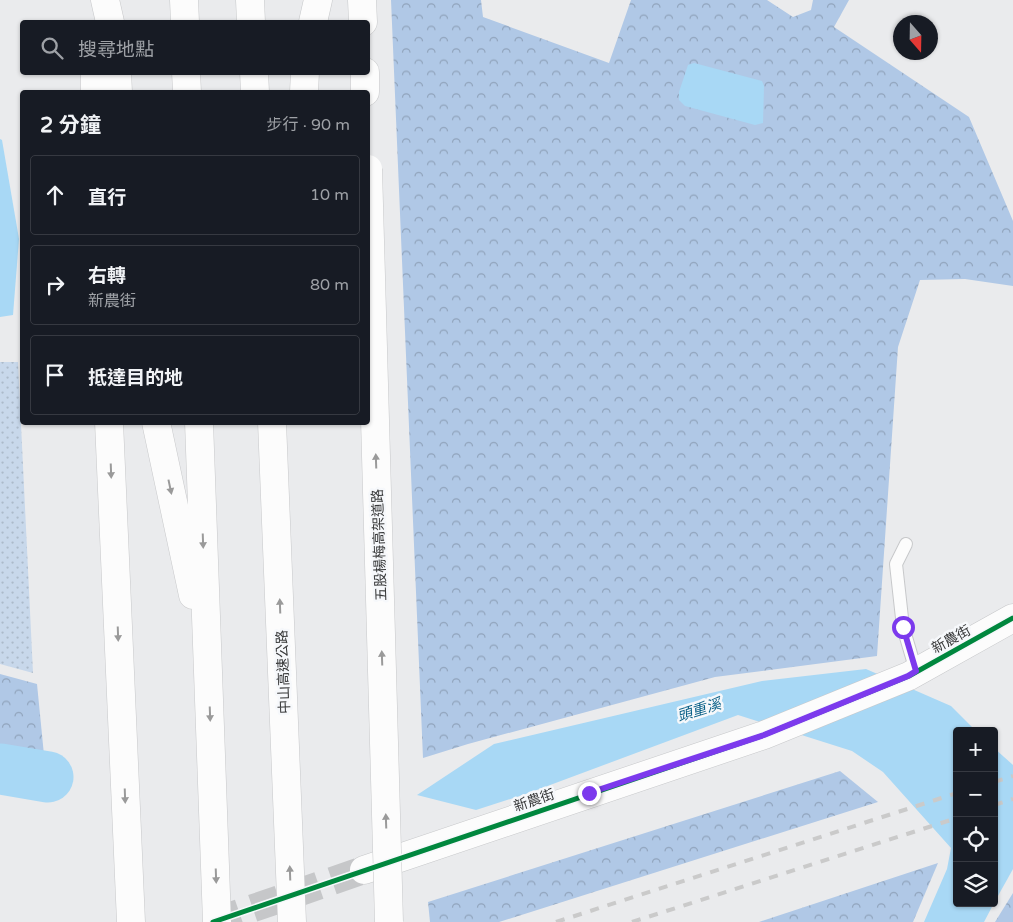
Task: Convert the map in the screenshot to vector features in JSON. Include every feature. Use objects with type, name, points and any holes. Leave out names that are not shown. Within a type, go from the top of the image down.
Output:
[{"type":"main road","points":[[92,0],[93,20]]},
{"type":"main road","points":[[105,0],[110,20]]},
{"type":"main road","points":[[184,0],[185,20]]},
{"type":"main road","points":[[250,0],[251,20]]},
{"type":"main road","points":[[313,20],[318,0]]},
{"type":"main road","points":[[362,0],[363,20]]},
{"type":"main road","points":[[95,75],[96,90]]},
{"type":"main road","points":[[117,75],[118,90]]},
{"type":"main road","points":[[186,75],[187,90]]},
{"type":"main road","points":[[254,75],[255,90]]},
{"type":"main road","points":[[304,90],[305,75]]},
{"type":"main road","points":[[364,75],[365,90]]},
{"type":"main road","name":"五股楊梅高架道路","points":[[370,240],[389,922]]},
{"type":"main road","points":[[109,425],[131,922]]},
{"type":"main road","points":[[157,425],[208,665]]},
{"type":"main road","points":[[199,425],[218,922]]},
{"type":"main road","name":"中山高速公路","points":[[272,425],[292,922]]},
{"type":"main road","points":[[276,496],[281,425]]},
{"type":"main road","name":"新農街","points":[[364,870],[764,735],[912,673],[1013,618]]},
{"type":"lane","points":[[906,544],[896,564],[903,627],[912,673]]},
{"type":"shaded area","points":[[0,362],[18,362],[33,673],[0,664]]},
{"type":"green space","points":[[391,0],[481,0],[483,17],[609,63],[631,0],[767,0],[793,17],[811,10],[813,0],[849,0],[834,27],[969,117],[1013,221],[1013,286],[965,279],[920,280],[898,347],[877,656],[715,677],[423,758]]},
{"type":"green space","points":[[0,674],[37,684],[44,755],[0,747]]},
{"type":"green space","points":[[840,771],[878,802],[499,922],[430,922],[428,902]]},
{"type":"green space","points":[[938,863],[913,922],[759,922]]},
{"type":"green space","points":[[1013,893],[1013,922],[995,922]]},
{"type":"water","points":[[694,63],[762,81],[764,86],[763,123],[755,125],[685,106],[679,100],[679,92],[688,65]]},
{"type":"water","points":[[0,139],[2,140],[19,239],[13,315],[0,317]]},
{"type":"water","points":[[866,669],[951,706],[972,727],[953,727],[953,907],[992,907],[984,922],[924,922],[947,869],[951,848],[883,772],[852,751],[738,715],[526,794],[476,810],[417,795],[494,744],[762,681]]},
{"type":"water","points":[[998,752],[1013,765],[1013,869],[998,896]]},
{"type":"waterway","name":"頭重溪","points":[[0,769],[48,777]]},
{"type":"tunnel","points":[[213,922],[364,870]]},
{"type":"railway","points":[[998,781],[1013,776]]},
{"type":"railway","points":[[556,922],[953,794]]},
{"type":"railway","points":[[998,804],[1013,799]]},
{"type":"railway","points":[[632,922],[953,819]]},
{"type":"cycle path","points":[[213,922],[764,735],[909,676],[1013,618]]},
{"type":"route","points":[[589,793],[764,735],[908,676],[916,671],[903,627]]}]
